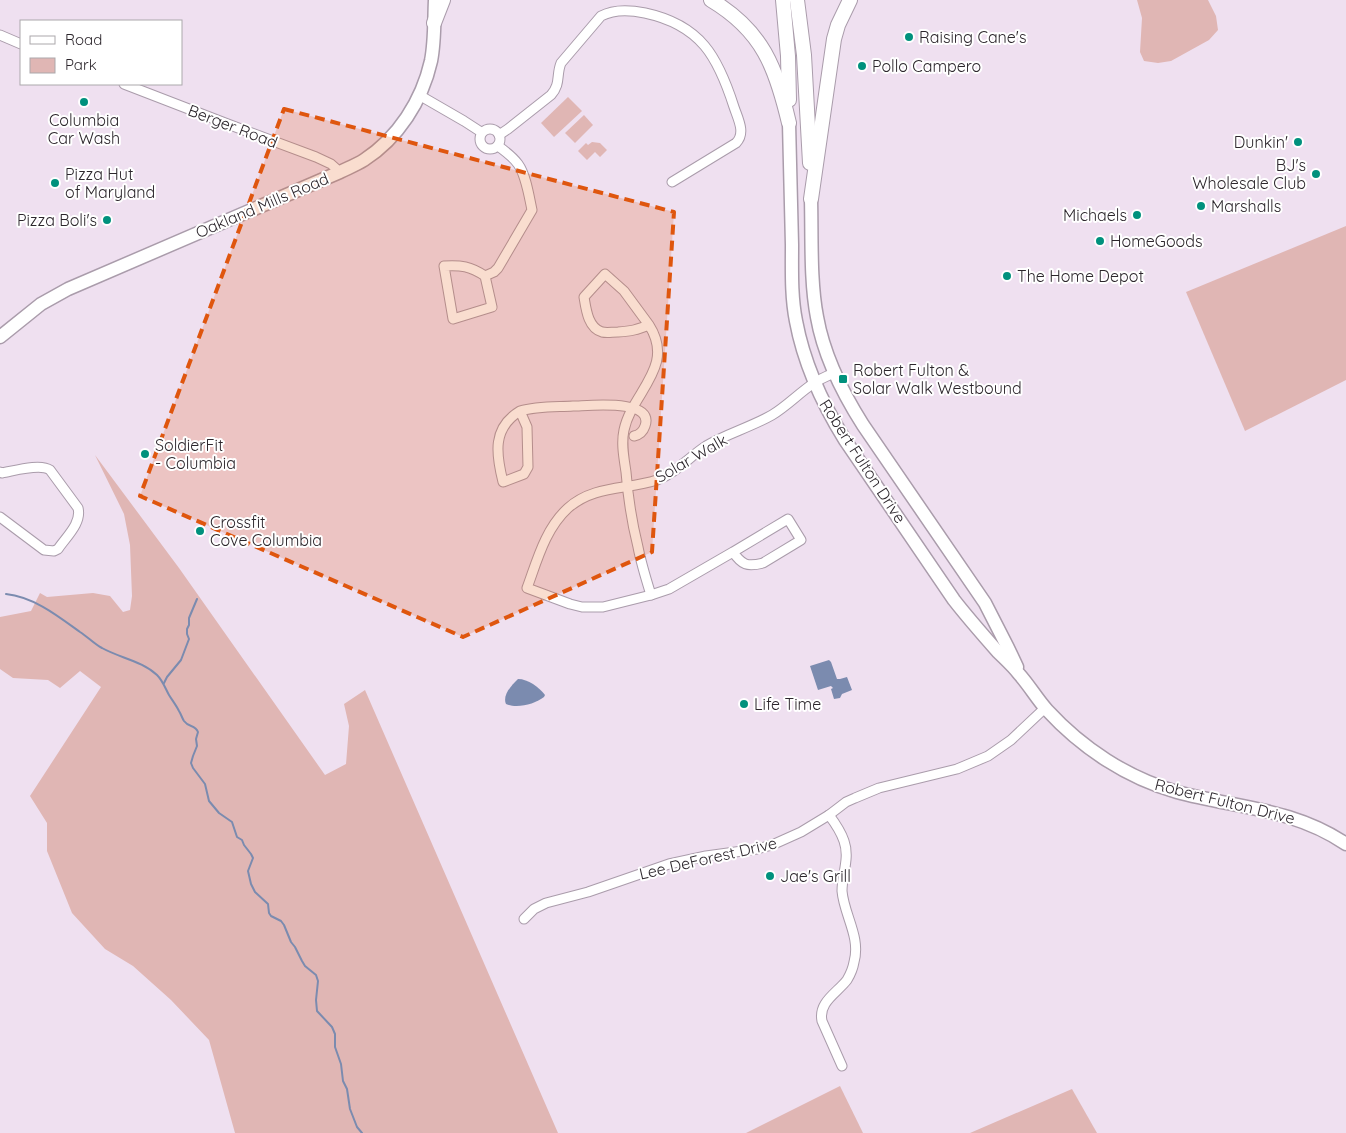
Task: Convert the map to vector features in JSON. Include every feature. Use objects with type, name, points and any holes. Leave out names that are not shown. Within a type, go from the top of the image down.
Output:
[{"type":"main road","points":[[434,22],[443,0]]},
{"type":"main road","points":[[711,0],[737,18],[765,51],[781,89],[789,123]]},
{"type":"main road","points":[[783,0],[788,56],[789,123]]},
{"type":"main road","points":[[797,0],[804,55],[811,199]]},
{"type":"main road","points":[[811,199],[832,47],[838,25],[850,0]]},
{"type":"street","name":"Oakland Mills Road","points":[[0,337],[41,304],[68,289],[340,172],[362,161],[381,148],[406,119],[419,95],[431,61],[435,0]]},
{"type":"street","points":[[499,135],[556,90],[559,68],[563,59],[601,16],[621,11],[649,14],[676,23],[700,40],[709,51],[727,87],[740,126],[741,135],[736,143],[672,182]]},
{"type":"street","points":[[0,35],[20,44]]},
{"type":"street","name":"Berger Road","points":[[127,85],[316,157],[331,164],[340,172]]},
{"type":"street","points":[[419,95],[481,132]]},
{"type":"street","name":"Robert Fulton Drive","points":[[789,123],[793,292],[796,321],[814,383],[830,416],[845,440],[954,600],[999,653],[1020,674],[1064,728],[1100,757],[1158,786],[1178,792],[1284,814],[1320,829],[1346,844]]},
{"type":"street","points":[[487,129],[495,130],[499,135],[500,142],[492,150],[483,148],[479,140],[481,132],[487,129]]},
{"type":"street","points":[[485,276],[498,268],[532,210],[522,172],[511,156],[498,146]]},
{"type":"street","name":"Robert Fulton Drive","points":[[811,199],[814,292],[817,318],[825,350],[834,373],[850,405],[985,603],[1020,674]]},
{"type":"street","points":[[444,266],[470,267],[485,276],[492,307],[453,319],[444,266]]},
{"type":"street","points":[[649,325],[634,331],[598,331],[588,318],[584,298],[605,274],[624,291],[649,325],[656,337],[658,354],[656,363],[651,377],[625,427],[623,445],[627,487],[638,548],[651,595],[669,589],[788,519],[801,540],[756,565],[742,563],[733,552]]},
{"type":"street","name":"Solar Walk","points":[[651,595],[603,607],[582,607],[527,588],[546,538],[553,525],[574,503],[592,494],[650,482],[666,475],[706,446],[781,410],[814,383],[834,373]]},
{"type":"street","points":[[520,411],[527,427],[528,467],[524,474],[503,482],[497,450],[498,441],[505,424],[520,411],[535,408],[612,405],[634,408],[642,412],[646,425],[642,432],[634,436]]},
{"type":"street","points":[[0,517],[44,550],[54,551],[79,518],[78,508],[47,468],[38,467],[1,474]]},
{"type":"street","name":"Lee DeForest Drive","points":[[524,919],[534,909],[546,903],[588,892],[669,864],[706,856],[757,849],[772,844],[801,832],[846,802],[879,788],[957,769],[988,756],[1011,740],[1046,708]]},
{"type":"street","points":[[829,815],[841,832],[845,842],[846,852],[842,882],[843,898],[856,944],[852,970],[847,979],[824,1005],[821,1015],[842,1066]]},
{"type":"highlighted area","points":[[284,109],[674,212],[652,552],[463,637],[140,496]]},
{"type":"green space","points":[[1137,0],[1208,0],[1216,16],[1218,30],[1209,40],[1171,61],[1158,63],[1144,61],[1140,52],[1142,18]]},
{"type":"green space","points":[[568,97],[582,111],[554,137],[541,123]]},
{"type":"green space","points":[[584,115],[593,125],[575,143],[565,133]]},
{"type":"green space","points":[[592,142],[600,143],[607,150],[600,157],[595,152],[587,160],[578,151],[586,143],[588,145]]},
{"type":"green space","points":[[1346,226],[1346,380],[1245,431],[1186,292]]},
{"type":"green space","points":[[95,455],[179,568],[325,775],[346,764],[349,726],[344,704],[365,690],[558,1133],[235,1133],[209,1040],[171,1000],[133,966],[105,949],[72,913],[47,851],[47,823],[30,796],[101,687],[80,671],[60,688],[48,680],[13,678],[0,669],[0,617],[31,611],[40,593],[47,597],[93,593],[110,596],[123,612],[130,610],[132,596],[130,545],[124,514]]},
{"type":"green space","points":[[840,1086],[863,1133],[746,1133]]},
{"type":"green space","points":[[1072,1089],[1097,1133],[970,1133]]},
{"type":"water","points":[[829,660],[837,679],[847,677],[852,690],[842,694],[840,698],[834,699],[831,686],[818,690],[810,666]]},
{"type":"water","points":[[518,679],[526,680],[533,684],[543,692],[544,697],[526,705],[515,706],[506,704],[506,694]]},
{"type":"waterway","points":[[6,594],[36,603],[99,646],[151,670],[161,680],[184,721],[197,730],[197,746],[191,763],[193,768],[205,784],[209,801],[219,813],[232,822],[237,837],[242,840],[251,854],[253,858],[248,871],[255,892],[268,904],[271,916],[281,921],[284,925],[291,942],[305,966],[316,975],[318,981],[317,1011],[332,1027],[335,1034],[335,1047],[341,1064],[350,1109],[357,1127],[362,1133]]},
{"type":"waterway","points":[[164,683],[181,660],[189,639],[187,634],[189,618],[197,599]]},
{"type":"place","name":"Raising Cane's","points":[[909,37]]},
{"type":"place","name":"Pollo Campero","points":[[862,66]]},
{"type":"place","name":"Columbia Car Wash","points":[[84,102]]},
{"type":"place","name":"Dunkin'","points":[[1298,142]]},
{"type":"place","name":"BJ's Wholesale Club","points":[[1316,174]]},
{"type":"place","name":"Pizza Hut of Maryland","points":[[55,183]]},
{"type":"place","name":"Marshalls","points":[[1201,206]]},
{"type":"place","name":"Michaels","points":[[1137,215]]},
{"type":"place","name":"Pizza Boli's","points":[[107,220]]},
{"type":"place","name":"HomeGoods","points":[[1100,241]]},
{"type":"place","name":"The Home Depot","points":[[1007,276]]},
{"type":"place","name":"Robert Fulton & Solar Walk Westbound","points":[[843,379]]},
{"type":"place","name":"SoldierFit - Columbia","points":[[145,454]]},
{"type":"place","name":"Crossfit Cove Columbia","points":[[200,531]]},
{"type":"place","name":"Life Time","points":[[744,704]]},
{"type":"place","name":"Jae's Grill","points":[[770,876]]}]
